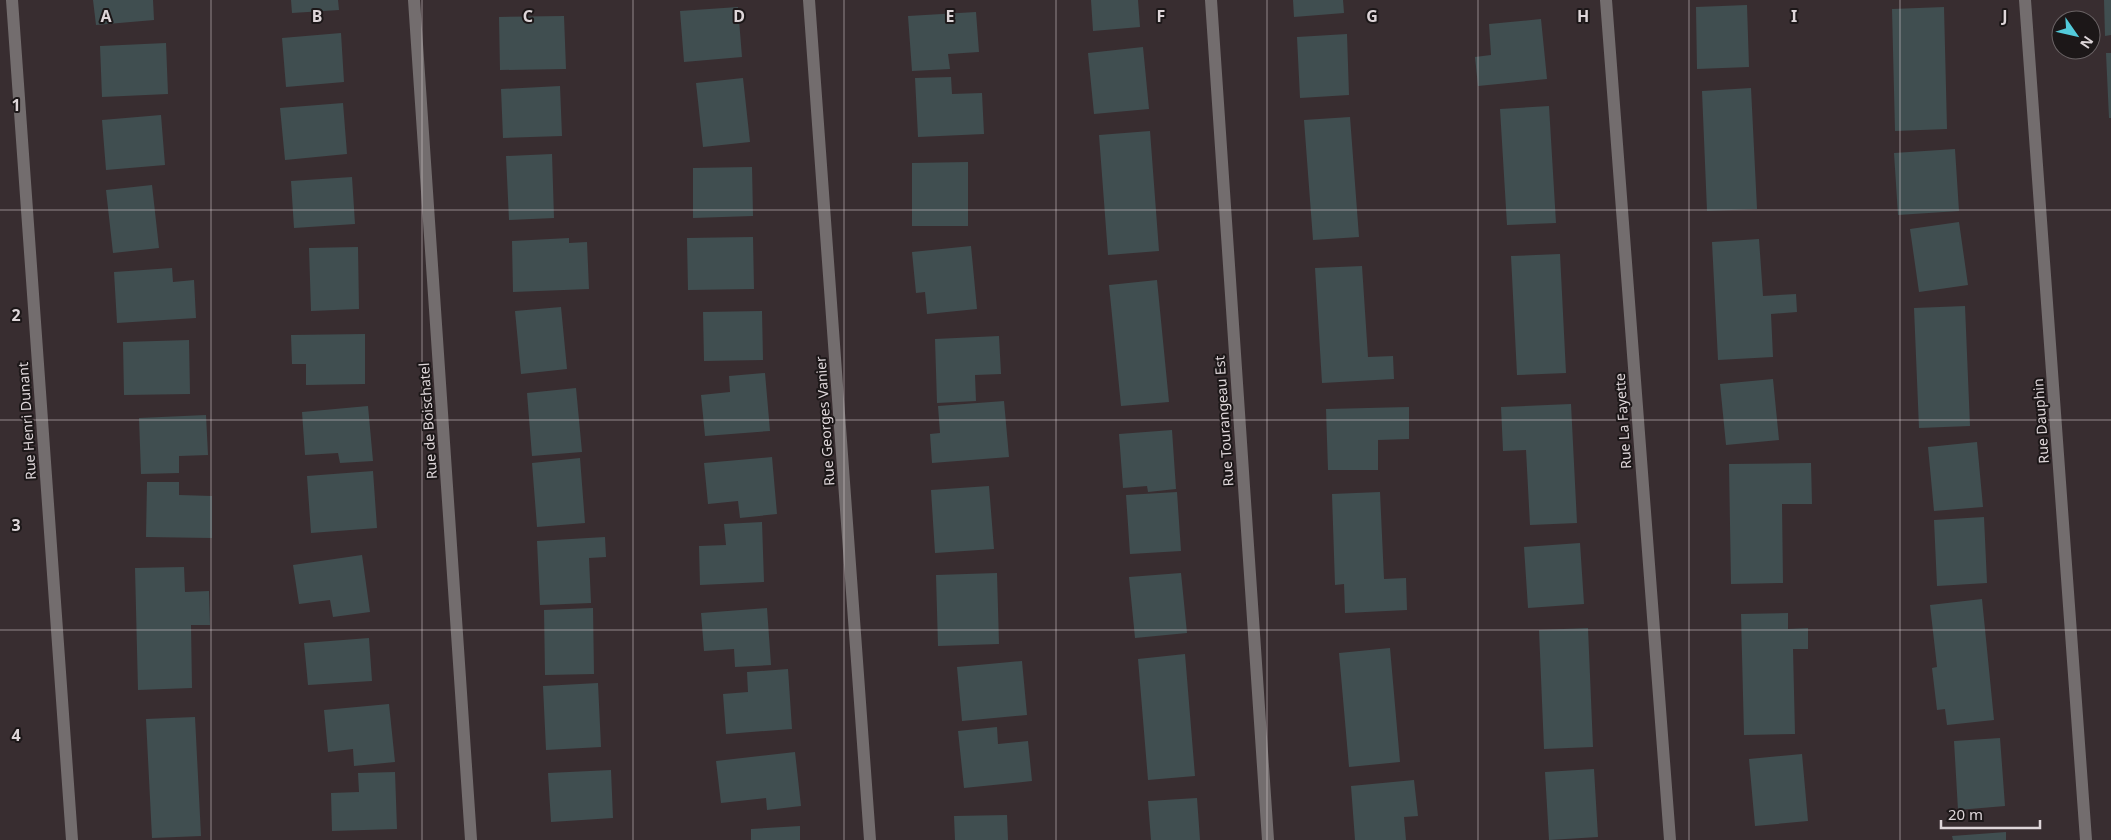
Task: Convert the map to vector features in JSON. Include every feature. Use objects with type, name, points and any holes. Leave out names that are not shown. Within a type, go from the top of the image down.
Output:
[{"type":"street","name":"Rue Henri Dunant","points":[[12,0],[72,840]]},
{"type":"street","name":"Rue de Boischatel","points":[[414,0],[472,840]]},
{"type":"street","name":"Rue Georges Vanier","points":[[809,0],[870,840]]},
{"type":"street","name":"Rue Tourangeau Est","points":[[1210,0],[1268,840]]},
{"type":"street","name":"Rue La Fayette","points":[[1606,0],[1670,840]]},
{"type":"street","name":"Rue Dauphin","points":[[2025,0],[2086,840]]},
{"type":"building","points":[[93,0],[153,0],[154,20],[96,25]]},
{"type":"building","points":[[291,0],[338,0],[339,10],[292,13]]},
{"type":"building","points":[[1091,0],[1138,0],[1140,27],[1093,31]]},
{"type":"building","points":[[1293,0],[1343,0],[1344,13],[1294,17]]},
{"type":"building","points":[[2104,0],[2111,0],[2111,35],[2105,36]]},
{"type":"building","points":[[1747,5],[1749,67],[1697,69],[1696,7]]},
{"type":"building","points":[[738,7],[742,57],[684,62],[680,11]]},
{"type":"building","points":[[1944,7],[1947,129],[1895,131],[1892,9]]},
{"type":"building","points":[[976,12],[979,52],[948,54],[950,69],[912,71],[908,16]]},
{"type":"building","points":[[564,16],[566,69],[500,70],[499,17]]},
{"type":"building","points":[[1541,19],[1547,79],[1478,86],[1475,57],[1491,55],[1489,24]]},
{"type":"building","points":[[341,33],[344,82],[286,87],[282,38]]},
{"type":"building","points":[[1347,34],[1349,95],[1300,98],[1297,37]]},
{"type":"building","points":[[166,43],[168,94],[102,97],[100,46]]},
{"type":"building","points":[[1143,47],[1149,109],[1094,114],[1088,53]]},
{"type":"building","points":[[2106,53],[2111,53],[2111,118],[2109,118]]},
{"type":"building","points":[[951,77],[952,94],[982,93],[984,134],[918,137],[915,78]]},
{"type":"building","points":[[743,78],[750,142],[703,147],[696,83]]},
{"type":"building","points":[[560,86],[562,136],[503,138],[501,89]]},
{"type":"building","points":[[1751,88],[1757,209],[1707,211],[1702,91]]},
{"type":"building","points":[[343,103],[347,154],[285,160],[280,108]]},
{"type":"building","points":[[1549,106],[1556,223],[1507,225],[1500,109]]},
{"type":"building","points":[[161,115],[165,165],[106,170],[102,120]]},
{"type":"building","points":[[1350,117],[1359,237],[1313,240],[1304,120]]},
{"type":"building","points":[[1150,131],[1159,251],[1108,255],[1099,135]]},
{"type":"building","points":[[1955,149],[1959,211],[1898,215],[1894,153]]},
{"type":"building","points":[[552,154],[554,218],[509,220],[506,156]]},
{"type":"building","points":[[968,162],[968,226],[912,226],[912,163]]},
{"type":"building","points":[[752,167],[753,216],[693,218],[693,168]]},
{"type":"building","points":[[352,177],[355,224],[294,228],[291,181]]},
{"type":"building","points":[[152,185],[159,248],[113,253],[106,190]]},
{"type":"building","points":[[1959,222],[1968,285],[1919,292],[1910,229]]},
{"type":"building","points":[[753,237],[754,289],[688,290],[687,238]]},
{"type":"building","points":[[569,238],[569,243],[587,242],[589,289],[513,292],[512,241]]},
{"type":"building","points":[[1759,239],[1763,296],[1796,294],[1797,312],[1771,314],[1773,357],[1718,360],[1712,242]]},
{"type":"building","points":[[971,246],[977,309],[927,314],[925,292],[916,293],[912,252]]},
{"type":"building","points":[[358,247],[359,309],[311,311],[309,248]]},
{"type":"building","points":[[1560,254],[1566,373],[1517,375],[1511,256]]},
{"type":"building","points":[[1362,266],[1368,357],[1393,356],[1394,379],[1322,383],[1315,268]]},
{"type":"building","points":[[172,268],[173,282],[194,280],[196,318],[117,323],[114,272]]},
{"type":"building","points":[[1157,280],[1169,402],[1121,406],[1109,285]]},
{"type":"building","points":[[1965,306],[1970,426],[1919,428],[1914,308]]},
{"type":"building","points":[[561,307],[567,369],[521,374],[515,311]]},
{"type":"building","points":[[762,311],[763,360],[704,361],[703,312]]},
{"type":"building","points":[[365,334],[365,384],[306,385],[306,364],[292,364],[291,335]]},
{"type":"building","points":[[999,336],[1001,374],[975,375],[976,401],[937,403],[935,339]]},
{"type":"building","points":[[189,340],[190,394],[124,395],[123,342]]},
{"type":"building","points":[[765,373],[770,431],[705,436],[701,395],[730,392],[729,376]]},
{"type":"building","points":[[1773,379],[1779,440],[1726,445],[1720,384]]},
{"type":"building","points":[[576,388],[582,452],[532,456],[527,393]]},
{"type":"building","points":[[1004,401],[1009,457],[932,463],[930,434],[940,433],[938,406]]},
{"type":"building","points":[[1571,404],[1577,523],[1530,525],[1526,450],[1503,451],[1501,407]]},
{"type":"building","points":[[368,406],[373,461],[340,463],[338,453],[305,455],[302,412]]},
{"type":"building","points":[[1409,407],[1409,439],[1378,440],[1378,470],[1328,470],[1326,409]]},
{"type":"building","points":[[206,415],[208,455],[179,456],[179,473],[141,474],[139,418]]},
{"type":"building","points":[[1172,430],[1176,489],[1148,492],[1147,486],[1123,488],[1119,434]]},
{"type":"building","points":[[1977,442],[1983,507],[1934,511],[1928,447]]},
{"type":"building","points":[[772,457],[777,514],[740,518],[738,501],[708,504],[704,463]]},
{"type":"building","points":[[580,458],[585,523],[537,527],[532,463]]},
{"type":"building","points":[[1811,463],[1812,504],[1782,504],[1783,583],[1731,584],[1729,464]]},
{"type":"building","points":[[373,471],[377,528],[311,533],[307,476]]},
{"type":"building","points":[[147,482],[179,482],[179,495],[212,496],[212,538],[146,537]]},
{"type":"building","points":[[989,486],[994,549],[935,553],[931,490]]},
{"type":"building","points":[[1177,492],[1181,551],[1130,554],[1126,495]]},
{"type":"building","points":[[1380,492],[1384,579],[1406,578],[1407,610],[1345,613],[1344,584],[1335,585],[1332,494]]},
{"type":"building","points":[[1984,517],[1987,583],[1937,586],[1934,520]]},
{"type":"building","points":[[762,522],[764,582],[700,585],[699,546],[726,545],[724,524]]},
{"type":"building","points":[[605,537],[606,557],[589,558],[591,603],[540,605],[537,541]]},
{"type":"building","points":[[1580,543],[1584,604],[1528,608],[1524,547]]},
{"type":"building","points":[[362,555],[370,612],[333,617],[330,600],[299,604],[293,565]]},
{"type":"building","points":[[184,567],[185,592],[209,591],[210,625],[191,625],[192,688],[138,690],[135,568]]},
{"type":"building","points":[[997,573],[999,644],[938,646],[936,575]]},
{"type":"building","points":[[1181,573],[1187,633],[1135,638],[1129,577]]},
{"type":"building","points":[[1982,599],[1994,720],[1947,725],[1945,709],[1937,710],[1932,668],[1937,667],[1930,605]]},
{"type":"building","points":[[593,608],[594,674],[545,675],[544,610]]},
{"type":"building","points":[[767,608],[771,665],[735,667],[734,649],[704,651],[701,613]]},
{"type":"building","points":[[1788,613],[1788,629],[1808,628],[1808,649],[1793,649],[1795,734],[1744,735],[1741,614]]},
{"type":"building","points":[[1588,628],[1593,747],[1544,749],[1539,630]]},
{"type":"building","points":[[369,638],[372,681],[308,685],[304,643]]},
{"type":"building","points":[[1390,648],[1400,762],[1349,767],[1339,653]]},
{"type":"building","points":[[1185,654],[1195,776],[1148,780],[1138,659]]},
{"type":"building","points":[[1022,661],[1027,715],[962,721],[957,667]]},
{"type":"building","points":[[788,669],[792,729],[726,734],[723,694],[748,692],[747,672]]},
{"type":"building","points":[[598,683],[601,747],[546,750],[543,686]]},
{"type":"building","points":[[389,704],[395,762],[354,766],[353,749],[328,752],[324,710]]},
{"type":"building","points":[[195,717],[201,836],[152,838],[146,719]]},
{"type":"building","points":[[997,727],[998,744],[1028,741],[1032,781],[964,788],[958,731]]},
{"type":"building","points":[[2000,738],[2005,806],[1958,810],[1954,741]]},
{"type":"building","points":[[795,752],[801,806],[767,810],[766,798],[721,803],[716,761]]},
{"type":"building","points":[[1802,754],[1808,821],[1755,826],[1749,759]]},
{"type":"building","points":[[1594,769],[1598,837],[1549,840],[1545,772]]},
{"type":"building","points":[[611,770],[613,818],[551,822],[548,773]]},
{"type":"building","points":[[395,772],[397,829],[332,831],[331,793],[359,792],[358,773]]},
{"type":"building","points":[[1414,780],[1418,816],[1404,817],[1406,840],[1355,840],[1351,786]]},
{"type":"building","points":[[1197,798],[1200,840],[1151,840],[1148,801]]},
{"type":"building","points":[[1007,815],[1008,840],[955,840],[954,816]]},
{"type":"building","points":[[800,826],[800,840],[751,840],[751,829]]},
{"type":"building","points":[[2006,832],[2006,840],[1953,840],[1952,836]]}]
